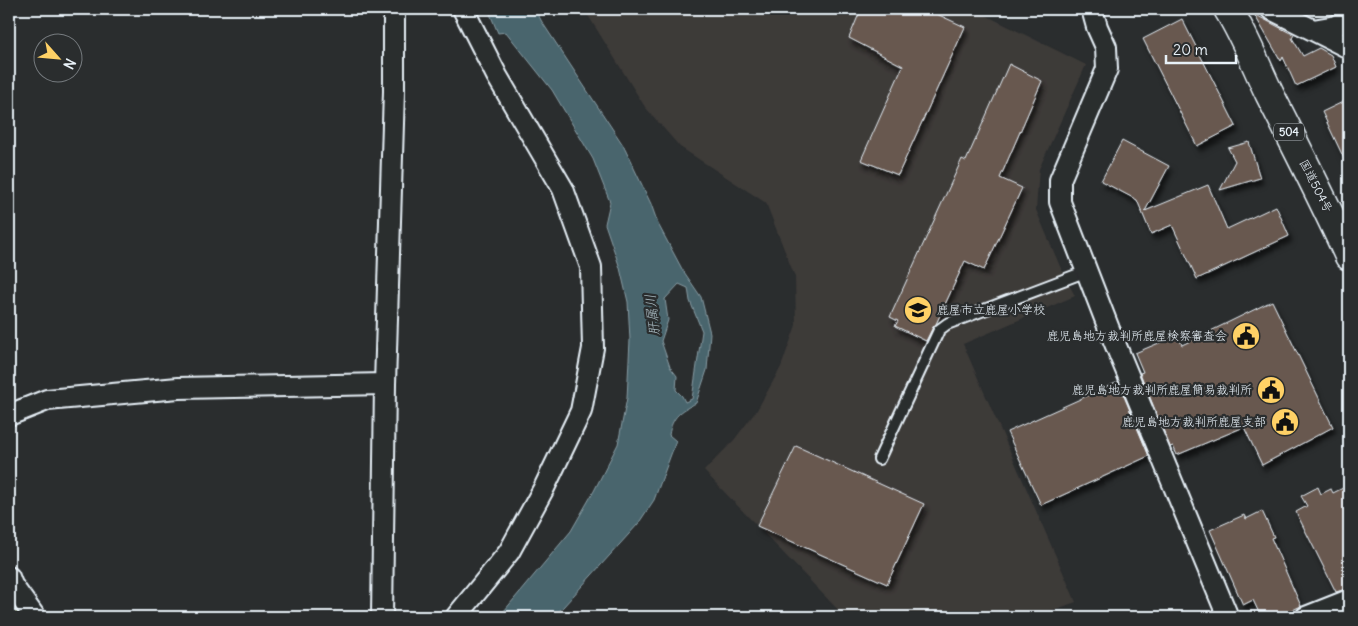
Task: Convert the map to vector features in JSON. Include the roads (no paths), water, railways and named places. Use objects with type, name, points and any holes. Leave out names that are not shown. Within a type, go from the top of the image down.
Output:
[{"type":"highway","name":"国道504号","points":[[1228,9],[1238,24],[1349,256]]},
{"type":"street","points":[[382,617],[385,384],[394,91],[394,9]]},
{"type":"street","points":[[456,617],[509,552],[544,488],[581,411],[593,348],[591,267],[563,189],[497,76],[463,9]]},
{"type":"street","points":[[1092,9],[1097,27],[1106,47],[1107,69],[1060,180],[1060,202],[1228,617]]},
{"type":"street","points":[[1271,9],[1349,48]]},
{"type":"street","points":[[1313,30],[1336,26],[1349,17]]},
{"type":"street","points":[[9,415],[47,400],[178,388],[385,384]]},
{"type":"street","points":[[9,577],[12,585],[35,617]]},
{"type":"street","points":[[1306,617],[1349,600]]},
{"type":"lane","points":[[879,459],[939,330],[947,324],[1087,271]]},
{"type":"water","name":"肝属川","points":[[488,9],[535,9],[623,145],[651,204],[658,224],[682,269],[701,297],[710,333],[707,370],[696,403],[678,415],[672,423],[669,435],[676,441],[654,500],[638,524],[554,617],[499,617],[571,531],[618,444],[627,398],[630,340],[628,302],[620,268],[605,224],[610,202],[593,159],[552,90],[506,32],[498,33]],"holes":[[[679,284],[688,288],[690,301],[702,331],[692,399],[685,402],[676,390],[677,376],[670,367],[661,341],[668,320],[665,299]]]},
{"type":"place","name":"鹿屋市立鹿屋小学校","points":[[918,310]]},
{"type":"place","name":"鹿児島地方裁判所鹿屋検察審査会","points":[[1246,336]]},
{"type":"place","name":"鹿児島地方裁判所鹿屋簡易裁判所","points":[[1271,390]]},
{"type":"place","name":"鹿児島地方裁判所鹿屋支部","points":[[1285,422]]}]
